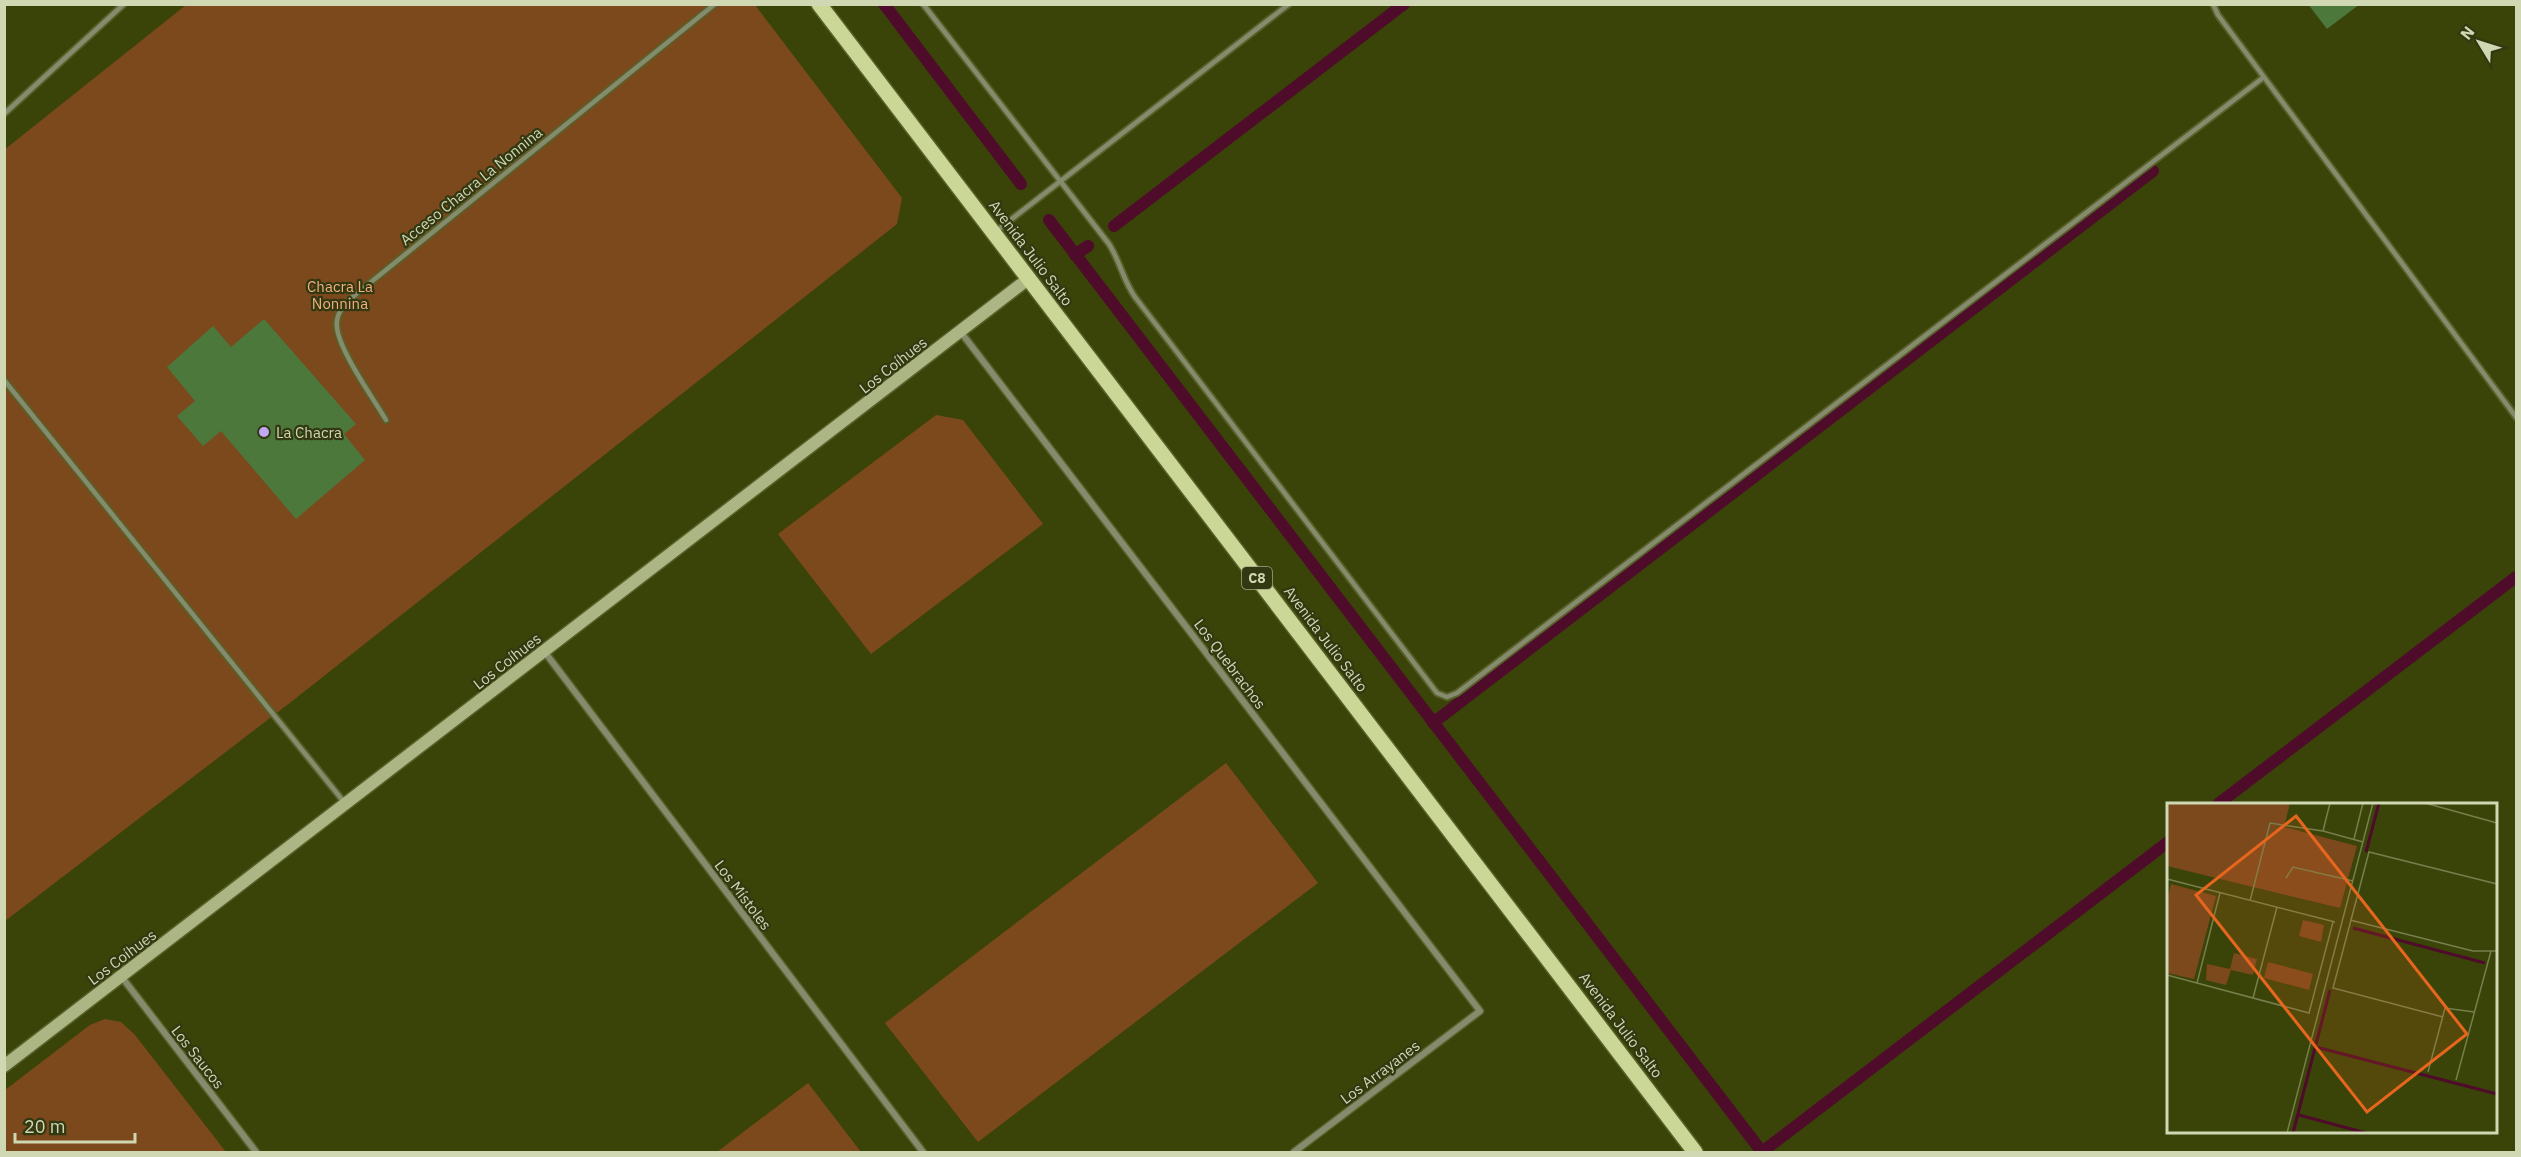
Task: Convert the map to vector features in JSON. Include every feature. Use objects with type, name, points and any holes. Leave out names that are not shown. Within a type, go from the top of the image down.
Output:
[{"type":"main road","name":"Avenida Julio Salto","points":[[819,4],[1695,1152]]},
{"type":"street","name":"Los Coíhues","points":[[4,1066],[1028,279]]},
{"type":"street","name":"Los Quebrachos","points":[[960,332],[1480,1011]]},
{"type":"street","name":"Los Místoles","points":[[544,651],[923,1152]]},
{"type":"street","name":"Los Saucos","points":[[121,976],[256,1152]]},
{"type":"street","name":"Los Arrayanes","points":[[1294,1152],[1480,1011]]},
{"type":"lane","points":[[4,114],[124,4]]},
{"type":"lane","name":"Acceso Chacra La Nonnina","points":[[386,420],[340,341],[336,323],[342,308],[355,295],[715,4]]},
{"type":"lane","points":[[923,4],[1114,252],[1124,280],[1135,297],[1442,697],[1457,693],[2264,77]]},
{"type":"lane","points":[[993,233],[1288,4]]},
{"type":"lane","points":[[2213,4],[2264,77],[2517,417]]},
{"type":"lane","points":[[4,380],[345,804]]},
{"type":"green space","name":"Chacra La Nonnina","points":[[186,5],[755,5],[902,198],[897,224],[291,702],[5,921],[4,150]]},
{"type":"green space","points":[[936,415],[963,420],[1043,524],[871,654],[778,534]]},
{"type":"green space","points":[[1226,763],[1318,883],[978,1142],[885,1023]]},
{"type":"green space","points":[[105,1019],[121,1022],[135,1035],[226,1152],[5,1152],[5,1090],[90,1025]]},
{"type":"green space","points":[[808,1083],[861,1152],[717,1152]]},
{"type":"building","points":[[2308,4],[2360,4],[2327,29]]},
{"type":"building","name":"La Chacra","points":[[264,319],[356,424],[344,434],[365,460],[296,519],[221,431],[203,446],[177,416],[195,401],[167,367],[213,326],[231,347]]},
{"type":"waterway","points":[[884,4],[1021,184]]},
{"type":"waterway","points":[[1114,226],[1404,4]]},
{"type":"waterway","points":[[1433,723],[2153,171]]},
{"type":"waterway","points":[[1049,220],[1762,1152]]},
{"type":"waterway","points":[[1075,255],[1088,246]]},
{"type":"waterway","points":[[2219,803],[2516,577]]},
{"type":"waterway","points":[[1762,1152],[2167,843]]},
{"type":"place","name":"La Chacra","points":[[264,432]]}]
